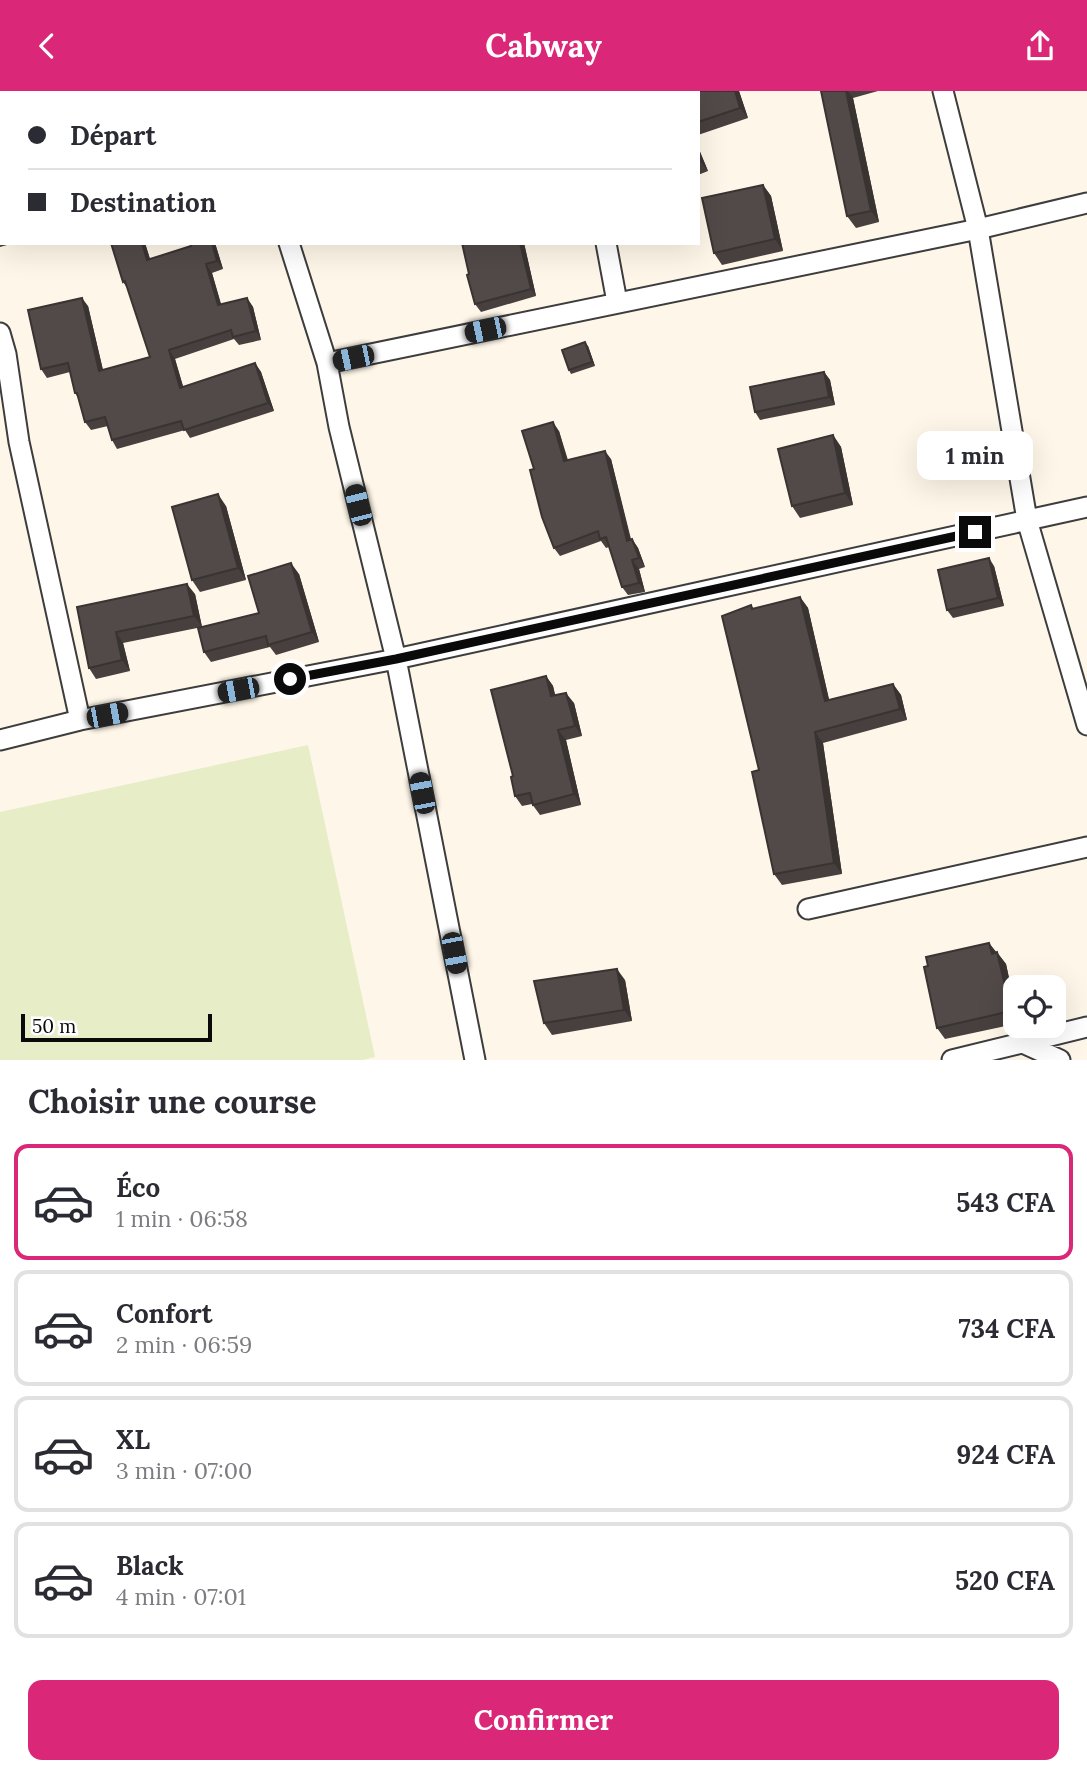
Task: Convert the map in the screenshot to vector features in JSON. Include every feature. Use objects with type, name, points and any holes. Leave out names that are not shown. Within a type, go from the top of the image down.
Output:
[{"type":"street","points":[[943,91],[978,229],[1027,520],[1087,726]]},
{"type":"street","points":[[327,363],[978,229],[1087,203]]},
{"type":"street","points":[[290,245],[327,363],[342,440],[396,659],[475,1060]]},
{"type":"street","points":[[606,245],[617,302]]},
{"type":"street","points":[[0,333],[6,354],[9,445],[80,720]]},
{"type":"street","points":[[0,740],[80,720],[396,659],[1087,507]]},
{"type":"street","points":[[808,909],[1087,847]]},
{"type":"street","points":[[952,1060],[1087,1027]]},
{"type":"street","points":[[1023,1042],[1060,1060]]},
{"type":"green space","points":[[308,745],[375,1057],[363,1060],[0,1060],[0,812]]},
{"type":"building","points":[[700,91],[735,91],[740,108],[700,121]]},
{"type":"building","points":[[821,91],[846,91],[871,211],[847,216]]},
{"type":"building","points":[[763,185],[775,239],[714,253],[702,198]]},
{"type":"building","points":[[112,245],[143,245],[147,260],[191,245],[213,245],[217,261],[206,264],[218,305],[247,298],[256,331],[233,337],[231,330],[169,350],[180,388],[255,363],[268,403],[184,430],[181,421],[112,440],[105,417],[85,422],[68,363],[41,369],[28,310],[82,298],[99,371],[150,357],[125,281],[123,282]]},
{"type":"building","points":[[462,245],[520,245],[531,289],[475,304],[467,275],[469,274]]},
{"type":"building","points":[[585,342],[592,362],[569,370],[562,350]]},
{"type":"building","points":[[824,372],[829,397],[755,412],[750,387]]},
{"type":"building","points":[[553,422],[564,461],[605,451],[627,541],[632,539],[639,558],[632,560],[639,583],[622,587],[606,537],[600,539],[598,531],[554,548],[542,517],[530,470],[534,469],[522,431]]},
{"type":"building","points":[[833,435],[845,493],[792,506],[778,449]]},
{"type":"building","points":[[218,494],[238,568],[192,580],[172,507]]},
{"type":"building","points":[[989,558],[998,598],[947,610],[938,570]]},
{"type":"building","points":[[291,563],[312,632],[268,645],[266,636],[204,652],[198,628],[259,613],[248,576]]},
{"type":"building","points":[[187,584],[194,616],[116,632],[122,660],[89,668],[77,607]]},
{"type":"building","points":[[800,597],[825,701],[893,684],[900,709],[815,732],[834,863],[774,874],[752,772],[759,770],[722,616],[751,605],[752,609]]},
{"type":"building","points":[[546,676],[551,696],[566,693],[575,726],[558,730],[574,794],[533,805],[530,793],[515,796],[513,776],[491,690]]},
{"type":"building","points":[[989,943],[992,954],[997,952],[1003,977],[1003,1013],[937,1028],[924,967],[928,966],[926,957]]},
{"type":"building","points":[[617,969],[624,1010],[544,1023],[534,981]]},
{"type":"route","points":[[290,679],[396,659],[975,532]]}]
